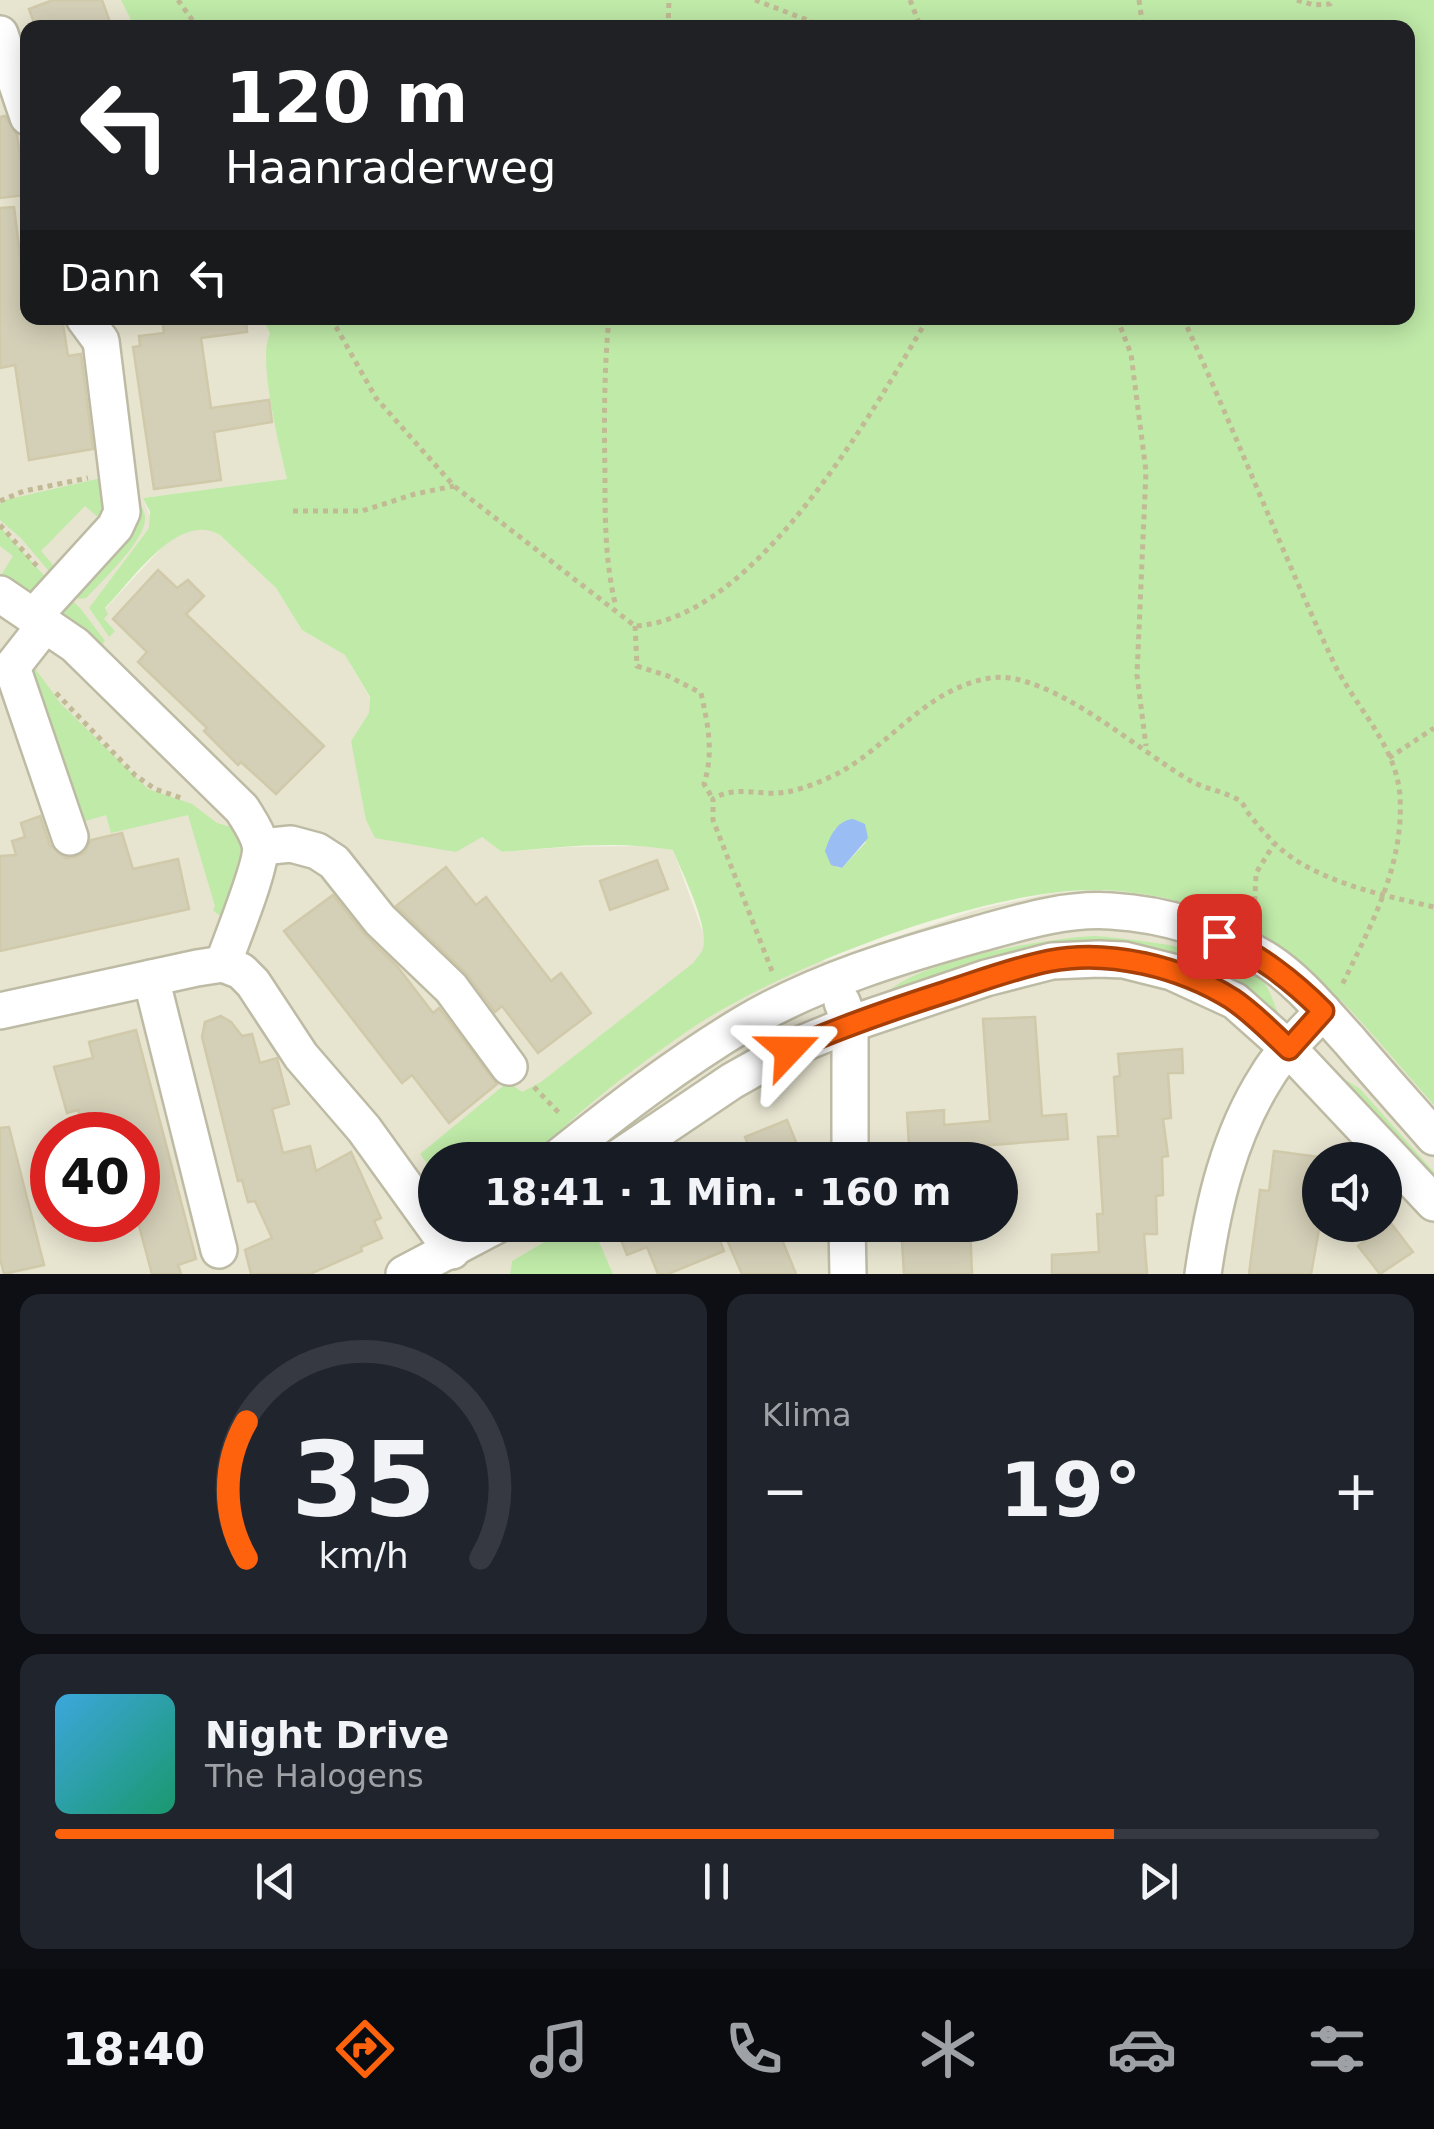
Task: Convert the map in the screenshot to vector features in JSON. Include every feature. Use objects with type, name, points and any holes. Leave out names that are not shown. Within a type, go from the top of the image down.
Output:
[{"type":"street","points":[[0,34],[20,93]]},
{"type":"street","points":[[70,838],[12,668],[34,631],[120,520],[122,512],[101,341],[89,325]]},
{"type":"street","points":[[0,594],[34,631],[75,644],[242,809],[262,846],[223,964]]},
{"type":"street","points":[[262,846],[291,844],[317,851],[334,862],[380,920],[451,988],[509,1067]]},
{"type":"street","points":[[578,1142],[710,1046],[786,1001],[931,947],[1038,917],[1109,911],[1179,922],[1244,948],[1292,980],[1434,1137]]},
{"type":"street","points":[[642,1142],[732,1081],[789,1050],[850,1024],[1052,960],[1124,960],[1161,969],[1234,1001],[1289,1049],[1434,1203]]},
{"type":"street","points":[[0,1011],[223,964],[241,971],[253,983],[300,1056],[364,1129],[452,1251]]},
{"type":"street","points":[[151,978],[219,1250]]},
{"type":"street","points":[[834,981],[850,1024],[850,1142]]},
{"type":"street","points":[[1203,1274],[1235,1135],[1268,1074],[1323,1011]]},
{"type":"street","points":[[404,1274],[466,1242]]},
{"type":"street","points":[[847,1242],[848,1274]]},
{"type":"path","points":[[754,0],[807,20]]},
{"type":"path","points":[[1297,0],[1313,5],[1330,4],[1333,0]]},
{"type":"path","points":[[335,325],[376,398],[454,486],[635,626],[654,625],[682,615],[718,592],[761,556],[803,510],[923,325]]},
{"type":"path","points":[[609,325],[604,394],[605,518],[608,576],[617,610]]},
{"type":"path","points":[[1120,325],[1131,354],[1146,471],[1137,675],[1147,749]]},
{"type":"path","points":[[1186,325],[1335,666],[1386,748],[1400,794],[1398,854],[1340,991],[1323,1011]]},
{"type":"path","points":[[0,501],[68,482],[110,474],[118,478]]},
{"type":"path","points":[[293,511],[362,511],[454,486]]},
{"type":"path","points":[[635,626],[637,666],[701,693],[710,732],[710,764],[704,784],[713,799],[714,820],[760,943],[786,1001]]},
{"type":"path","points":[[34,631],[59,696],[135,775],[155,790],[193,803]]},
{"type":"path","points":[[713,799],[726,790],[787,792],[844,770],[913,712],[970,683],[994,677],[1023,681],[1147,749],[1189,780],[1240,801],[1274,844],[1295,860],[1333,880],[1434,908]]},
{"type":"path","points":[[1389,758],[1434,728]]},
{"type":"path","points":[[1244,948],[1256,915],[1256,873],[1274,844]]},
{"type":"path","points":[[542,1098],[560,1113]]},
{"type":"shaded area","points":[[0,0],[121,0],[131,20],[20,20],[20,325],[266,325],[270,334],[272,410],[287,479],[143,498],[151,519],[149,528],[89,608],[108,636],[115,631],[103,619],[105,609],[169,540],[185,531],[209,529],[276,588],[302,630],[345,655],[370,698],[369,713],[351,741],[502,852],[654,846],[673,850],[704,935],[825,961],[979,909],[1053,893],[1095,890],[1169,899],[1266,938],[1434,1057],[1434,1274],[613,1274],[599,1242],[1018,1242],[1018,1142],[418,1142],[418,1242],[544,1242],[512,1261],[510,1274],[0,1274]]},
{"type":"green space","points":[[121,0],[1434,0],[1434,1105],[1315,975],[1269,940],[1230,919],[1186,903],[1096,890],[1050,893],[941,918],[773,983],[726,1007],[659,1051],[548,1142],[435,1142],[508,1082],[522,1092],[541,1082],[692,964],[702,951],[703,929],[673,850],[609,845],[502,852],[482,837],[456,852],[375,838],[366,820],[351,741],[369,713],[370,697],[345,655],[302,630],[276,588],[220,535],[204,530],[188,532],[157,552],[105,608],[108,614],[104,619],[115,631],[109,637],[89,608],[149,528],[150,512],[143,498],[287,479],[271,404],[267,346],[270,334],[266,325],[1415,325],[1415,20],[131,20]],"holes":[[[842,823],[866,842],[842,868],[836,867],[834,830]]]},
{"type":"green space","points":[[110,476],[104,522],[85,506],[41,551],[58,571],[53,576],[0,520],[0,504],[5,500]]},
{"type":"green space","points":[[128,489],[143,510],[143,527],[112,571],[86,598],[79,599],[69,589]]},
{"type":"green space","points":[[0,527],[49,581],[34,592],[25,594],[0,577],[13,556],[0,546]]},
{"type":"green space","points":[[65,594],[105,641],[99,648],[66,619]]},
{"type":"green space","points":[[31,663],[61,704],[148,789],[192,804],[217,823],[244,831],[247,840],[224,919],[213,910],[188,815],[111,833],[106,815],[75,824],[21,664]]},
{"type":"green space","points":[[1094,936],[1182,948],[1229,960],[1260,977],[1278,1013],[1176,960],[885,995],[900,983],[951,962],[1046,941]]},
{"type":"green space","points":[[1338,1078],[1360,1089],[1434,1172],[1434,1187],[1402,1151],[1402,1142],[1394,1142]]},
{"type":"green space","points":[[544,1242],[599,1242],[613,1274],[510,1274],[512,1261]]},
{"type":"water","points":[[853,819],[865,824],[868,838],[842,868],[831,865],[825,851],[829,840],[838,826]]},
{"type":"building","points":[[53,0],[102,0],[109,20],[33,20],[29,9]]},
{"type":"building","points":[[5,116],[17,135],[20,196],[0,198],[0,117]]},
{"type":"building","points":[[14,207],[20,255],[20,325],[63,325],[68,356],[81,354],[93,449],[29,460],[15,365],[0,368],[0,208]]},
{"type":"building","points":[[163,325],[246,325],[247,332],[201,338],[211,408],[269,400],[272,422],[214,432],[221,480],[154,489],[133,347],[140,346],[139,336],[164,333]]},
{"type":"building","points":[[158,570],[177,588],[188,580],[204,596],[186,614],[324,746],[276,794],[241,762],[238,765],[204,731],[207,728],[138,662],[147,652],[113,619]]},
{"type":"building","points":[[40,816],[50,845],[65,858],[85,852],[91,840],[122,833],[133,869],[178,859],[189,909],[0,951],[0,856],[16,855],[12,841],[25,837],[21,823]]},
{"type":"building","points":[[657,860],[668,889],[610,910],[600,881]]},
{"type":"building","points":[[446,867],[476,905],[486,897],[551,981],[561,973],[591,1013],[538,1053],[502,1006],[495,1012],[466,973],[396,906]]},
{"type":"building","points":[[333,895],[433,1013],[439,1008],[497,1084],[449,1123],[412,1075],[402,1083],[284,931]]},
{"type":"building","points":[[221,1016],[242,1036],[252,1034],[260,1063],[277,1058],[289,1104],[272,1109],[283,1153],[310,1146],[316,1171],[351,1152],[381,1218],[374,1221],[382,1238],[310,1274],[251,1274],[245,1250],[272,1238],[255,1201],[248,1202],[242,1180],[238,1181],[202,1037],[205,1022]]},
{"type":"building","points":[[1035,1017],[1042,1116],[1066,1114],[1068,1139],[909,1142],[907,1113],[944,1110],[944,1125],[990,1121],[983,1019]]},
{"type":"building","points":[[136,1030],[157,1112],[67,1112],[54,1067],[93,1058],[89,1042]]},
{"type":"building","points":[[1182,1049],[1183,1073],[1168,1073],[1171,1118],[1163,1119],[1168,1156],[1162,1157],[1163,1195],[1156,1196],[1157,1234],[1144,1234],[1147,1274],[1052,1274],[1052,1255],[1099,1252],[1097,1214],[1103,1214],[1098,1137],[1118,1136],[1114,1077],[1120,1076],[1118,1054]]},
{"type":"building","points":[[787,1120],[796,1142],[747,1142],[745,1137]]},
{"type":"building","points":[[160,1122],[196,1259],[178,1265],[181,1274],[152,1274],[143,1242],[160,1242]]},
{"type":"building","points":[[9,1127],[30,1210],[30,1242],[38,1242],[44,1265],[4,1274],[0,1258],[0,1128]]},
{"type":"building","points":[[1274,1151],[1302,1155],[1302,1242],[1317,1242],[1311,1274],[1249,1274],[1260,1190],[1269,1191]]},
{"type":"building","points":[[1402,1238],[1413,1252],[1380,1274],[1358,1246],[1363,1242],[1402,1242]]},
{"type":"building","points":[[622,1242],[721,1242],[724,1251],[668,1274],[658,1274],[647,1247],[627,1255]]},
{"type":"building","points":[[728,1242],[783,1242],[796,1274],[742,1274]]},
{"type":"building","points":[[902,1242],[971,1242],[972,1274],[904,1274]]},
{"type":"route","points":[[789,1050],[850,1024],[986,978],[1052,960],[1099,959],[1150,966],[1214,989],[1234,1001],[1289,1049],[1323,1011],[1269,962],[1219,936]]}]
